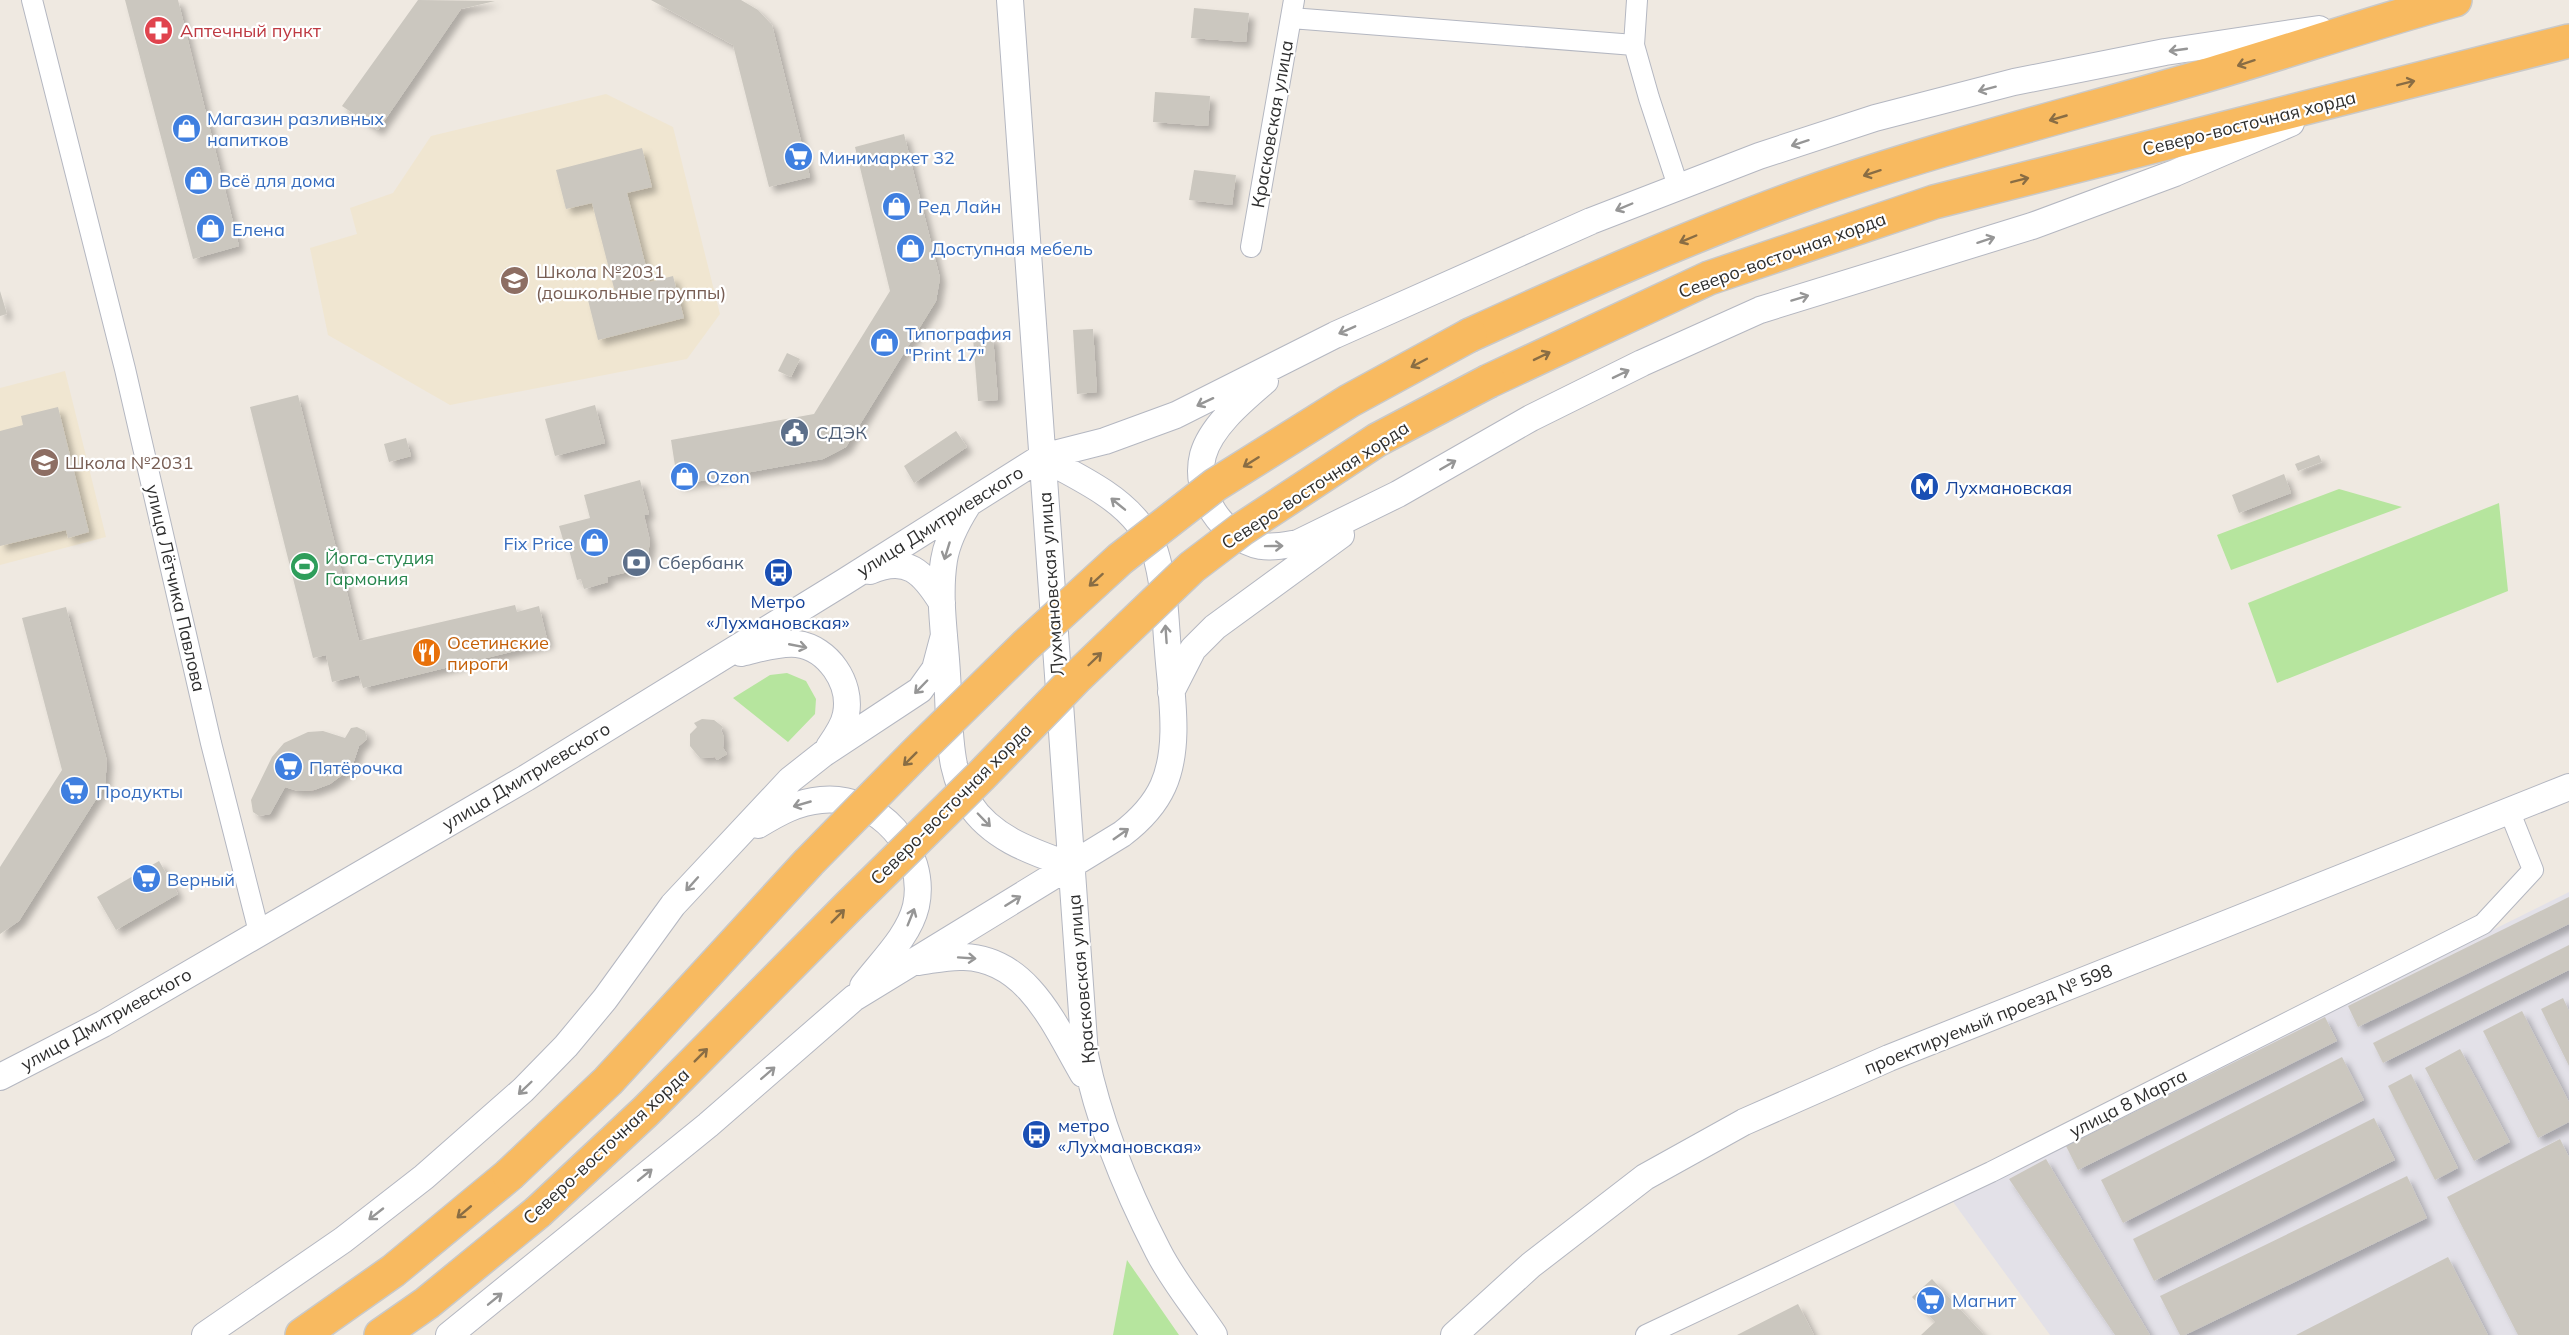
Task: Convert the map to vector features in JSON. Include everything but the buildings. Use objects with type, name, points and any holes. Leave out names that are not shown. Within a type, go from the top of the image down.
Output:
[{"type":"highway","points":[[302,1335],[393,1271],[509,1175],[608,1081],[809,862],[918,751],[1025,646],[1120,559],[1215,485],[1349,400],[1470,335],[1692,236],[1805,194],[1925,156],[2455,0]]},
{"type":"highway","name":"Северо-восточная хорда","points":[[381,1335],[427,1303],[538,1212],[646,1111],[1077,677],[1192,567],[1242,529],[1377,440],[1489,381],[1709,278],[1823,238],[1934,202],[2569,41]]},
{"type":"street","name":"улица Лётчика Павлова","points":[[32,0],[127,378],[211,743],[259,932]]},
{"type":"street","name":"Лухмановская улица","points":[[1010,0],[1062,736]]},
{"type":"street","points":[[1638,0],[1634,45],[1648,98],[1678,186]]},
{"type":"street","points":[[1292,9],[1634,45]]},
{"type":"street","name":"Красковская улица","points":[[1251,247],[1292,9]]},
{"type":"street","points":[[2350,97],[2175,173],[2032,226],[1760,310],[1642,363],[1531,418],[1398,494],[1298,543],[1261,546],[1244,539],[1218,518],[1208,504],[1203,487],[1203,455],[1210,440],[1251,393],[1294,356],[1335,335],[1591,221],[1760,156],[1875,118],[2014,82],[2165,52],[2381,20]]},
{"type":"street","name":"улица Дмитриевского","points":[[0,1077],[103,1024],[526,777],[968,505],[1042,456],[1142,429],[1207,401],[1294,356]]},
{"type":"street","points":[[449,1335],[708,1125],[854,998],[1122,834],[1137,822],[1157,797],[1164,785],[1170,763],[1173,736],[1163,582],[1154,549],[1139,525],[1122,506],[1042,456]]},
{"type":"street","points":[[1171,692],[1193,649],[1215,627],[1398,494]]},
{"type":"street","points":[[968,505],[957,521],[944,558],[940,588],[953,763],[959,784],[968,802],[998,834],[1020,846],[1071,866]]},
{"type":"street","points":[[844,582],[879,567],[909,567],[928,580],[942,603]]},
{"type":"street","points":[[205,1335],[343,1240],[424,1177],[523,1090],[605,999],[673,905],[790,780],[823,754],[920,690],[934,669],[945,635]]},
{"type":"street","points":[[720,658],[786,644],[799,644],[811,648],[828,659],[840,675],[847,701],[846,713],[834,739],[823,754]]},
{"type":"street","name":"Красковская улица","points":[[1062,736],[1082,1025],[1093,1091],[1122,1173],[1159,1253],[1214,1335]]},
{"type":"street","name":"проектируемый проезд № 598","points":[[1454,1335],[1531,1265],[1645,1177],[1744,1122],[1889,1058],[2569,787]]},
{"type":"street","points":[[732,840],[793,806],[823,799],[854,803],[870,809],[895,829],[904,842],[913,864],[917,890],[916,906],[902,936],[854,998]]},
{"type":"street","name":"улица 8 Марта","points":[[1646,1335],[1991,1172],[2483,924],[2533,870],[2509,810]]},
{"type":"street","points":[[909,964],[965,957],[994,963],[1017,977],[1027,985],[1047,1012],[1093,1091]]},
{"type":"shaded area","name":"Школа №2031 (дошкольные группы)","points":[[606,94],[673,127],[720,314],[687,359],[450,405],[328,335],[310,248],[357,234],[350,208],[393,193],[431,136]]},
{"type":"shaded area","name":"Школа №2031","points":[[65,371],[106,537],[0,565],[0,388]]},
{"type":"shaded area","points":[[2569,892],[2569,1335],[2050,1335],[1951,1199]]},
{"type":"green space","points":[[2339,489],[2402,507],[2231,570],[2217,535]]},
{"type":"green space","points":[[2499,503],[2508,591],[2277,683],[2248,603]]},
{"type":"green space","points":[[787,673],[806,681],[816,699],[815,714],[788,742],[733,698],[770,675]]},
{"type":"green space","points":[[1127,1260],[1179,1335],[1113,1335]]},
{"type":"place","name":"Аптечный пункт","points":[[159,30]]},
{"type":"place","name":"Магазин разливных напитков","points":[[186,128]]},
{"type":"place","name":"Минимаркет 32","points":[[798,157]]},
{"type":"place","name":"Всё для дома","points":[[198,180]]},
{"type":"place","name":"Ред Лайн","points":[[897,206]]},
{"type":"place","name":"Елена","points":[[211,229]]},
{"type":"place","name":"Доступная мебель","points":[[910,248]]},
{"type":"place","name":"Школа №2031 (дошкольные группы)","points":[[515,281]]},
{"type":"place","name":"Типография \"Print 17\"","points":[[884,343]]},
{"type":"place","name":"СДЭК","points":[[795,432]]},
{"type":"place","name":"Школа №2031","points":[[44,462]]},
{"type":"place","name":"Ozon","points":[[685,476]]},
{"type":"place","name":"Лухмановская","points":[[1924,487]]},
{"type":"place","name":"Fix Price","points":[[594,543]]},
{"type":"place","name":"Сбербанк","points":[[637,562]]},
{"type":"place","name":"Йога-студия Гармония","points":[[304,567]]},
{"type":"place","name":"Метро «Лухмановская»","points":[[778,572]]},
{"type":"place","name":"Осетинские пироги","points":[[426,652]]},
{"type":"place","name":"Пятёрочка","points":[[288,767]]},
{"type":"place","name":"Продукты","points":[[75,791]]},
{"type":"place","name":"Верный","points":[[146,879]]},
{"type":"place","name":"метро «Лухмановская»","points":[[1037,1135]]},
{"type":"place","name":"Магнит","points":[[1931,1300]]}]
